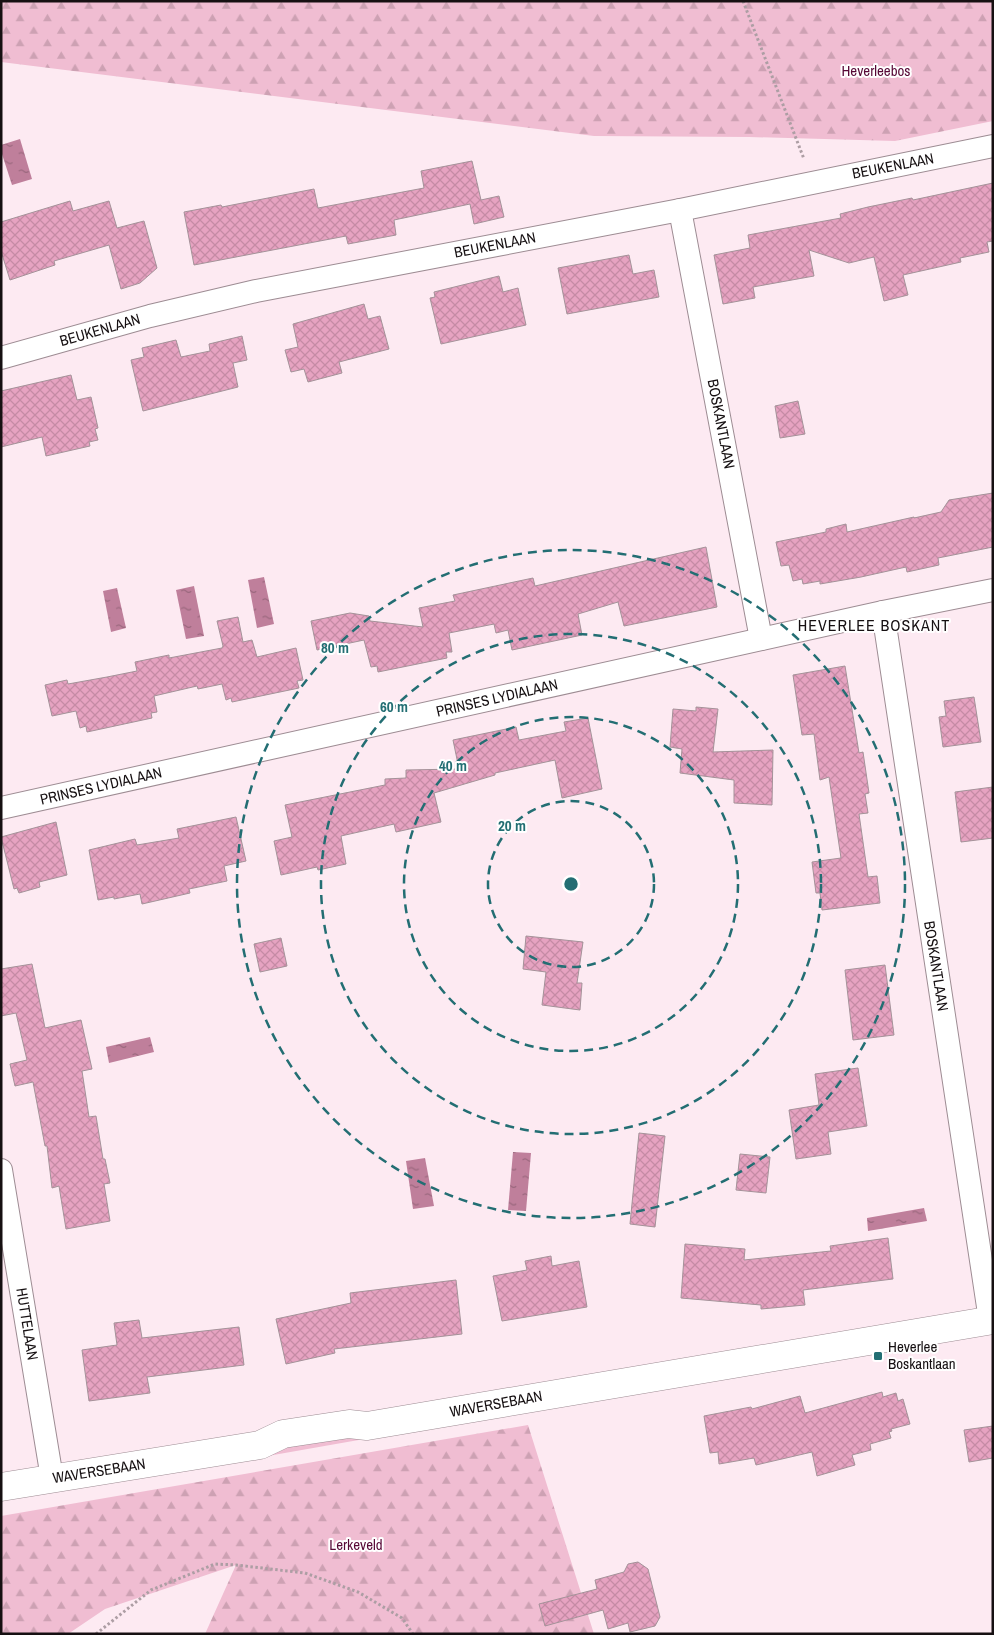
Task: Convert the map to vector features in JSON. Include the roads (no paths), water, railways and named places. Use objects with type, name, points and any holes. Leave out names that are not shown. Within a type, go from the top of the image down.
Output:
[{"type":"street","name":"BEUKENLAAN","points":[[1,358],[150,316],[256,291],[680,210],[993,146]]},
{"type":"street","name":"BOSKANTLAAN","points":[[680,210],[762,638]]},
{"type":"street","name":"PRINSES LYDIALAAN","points":[[1,808],[762,638],[993,590]]},
{"type":"street","name":"BOSKANTLAAN","points":[[883,612],[992,1320]]},
{"type":"street","name":"HUTTELAAN","points":[[1,1170],[52,1478]]},
{"type":"street","name":"WAVERSEBAAN","points":[[1,1487],[260,1445],[284,1434],[349,1424],[367,1426],[992,1320]]},
{"type":"water","points":[[20,139],[32,179],[12,185],[1,151],[1,145]]},
{"type":"water","points":[[264,577],[274,624],[257,628],[248,580]]},
{"type":"water","points":[[194,586],[204,636],[186,639],[176,590]]},
{"type":"water","points":[[117,588],[126,628],[111,632],[103,591]]},
{"type":"water","points":[[150,1037],[154,1052],[109,1063],[106,1047]]},
{"type":"water","points":[[513,1152],[531,1153],[526,1211],[508,1210]]},
{"type":"water","points":[[425,1158],[434,1206],[413,1209],[406,1161]]},
{"type":"water","points":[[924,1208],[927,1221],[868,1231],[867,1218]]},
{"type":"place","name":"Heverlee Boskantlaan","points":[[878,1356]]},
{"type":"district","name":"HEVERLEE BOSKANT","points":[[874,625]]},
{"type":"park label","name":"Heverleebos","points":[[876,71]]},
{"type":"park label","name":"Lerkeveld","points":[[356,1545]]}]
